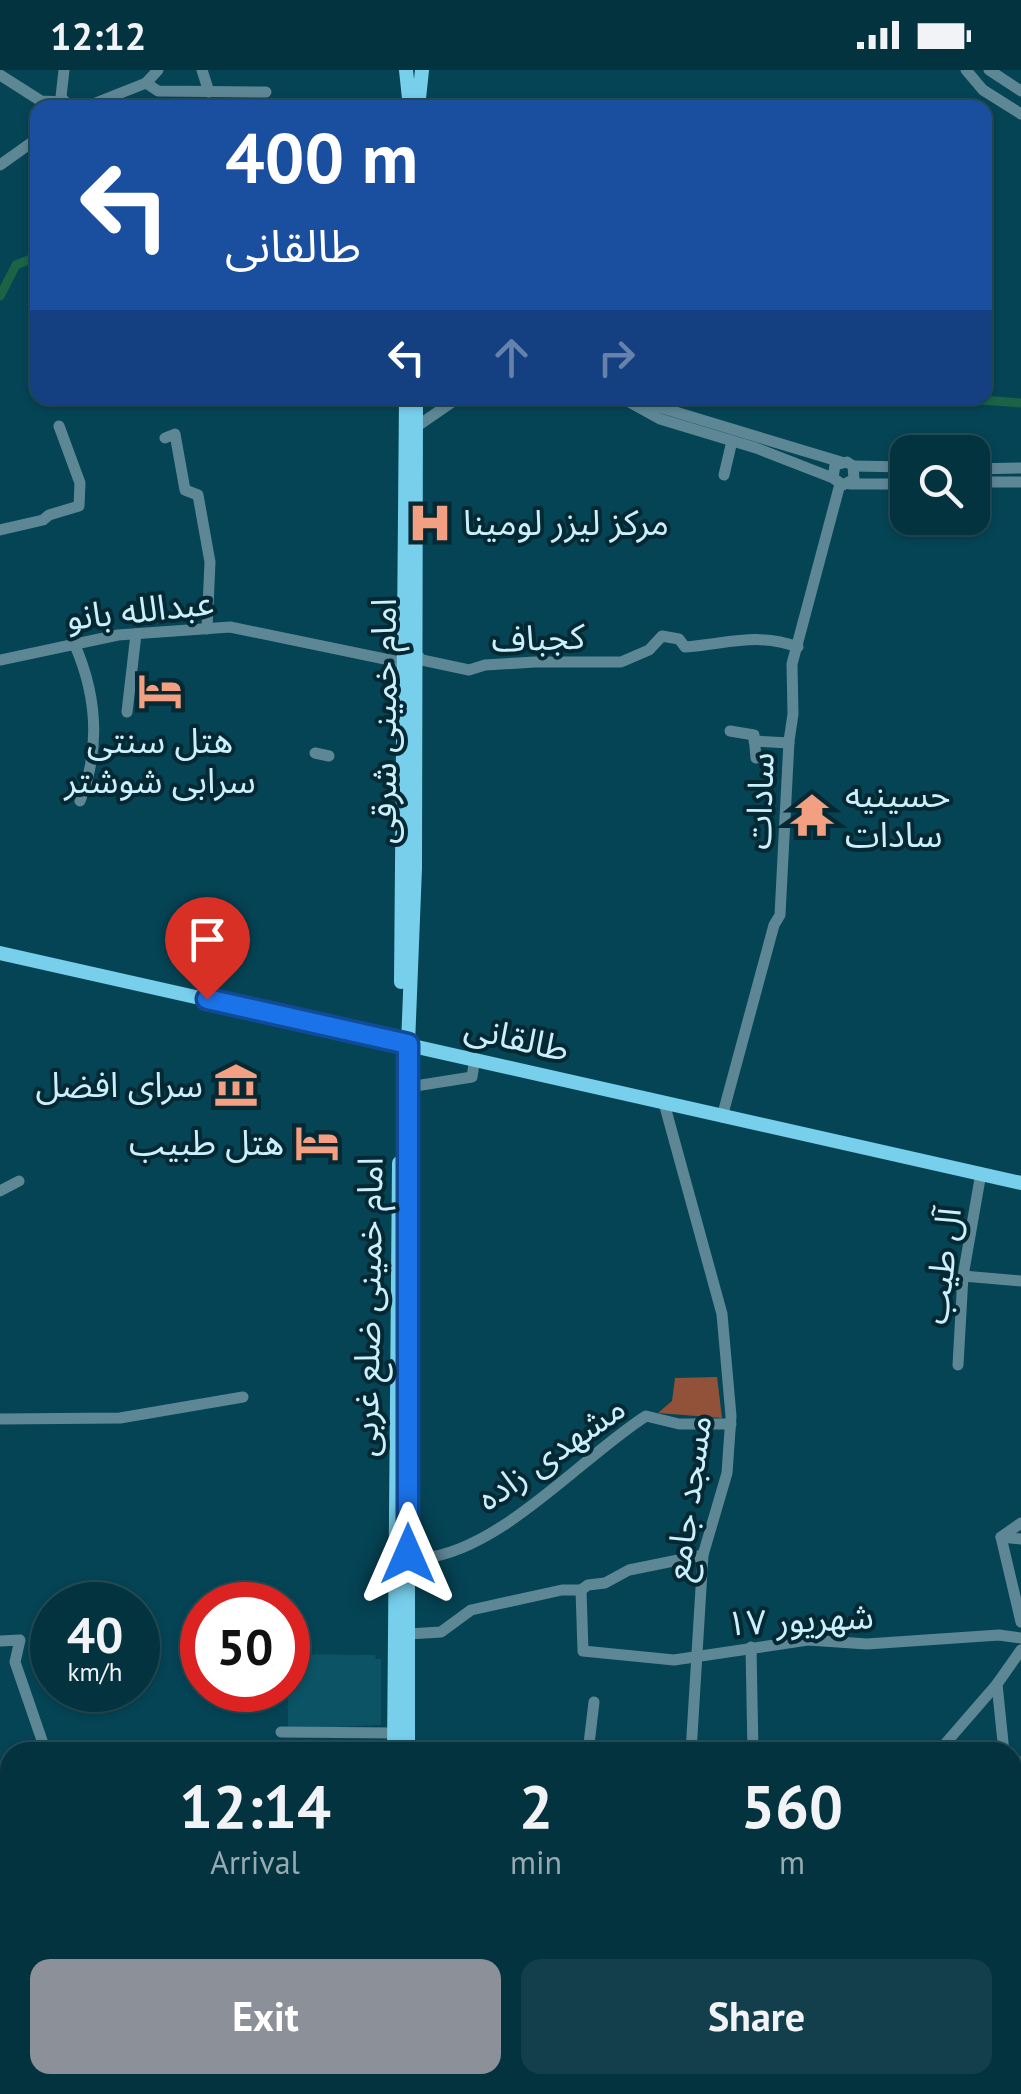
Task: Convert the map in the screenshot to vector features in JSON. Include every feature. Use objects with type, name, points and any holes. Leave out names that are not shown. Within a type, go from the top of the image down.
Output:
[{"type":"main road","points":[[406,70],[409,100]]},
{"type":"main road","points":[[419,100],[422,70]]},
{"type":"main road","name":"امام خمینی شرقی","points":[[404,1043],[415,848],[406,405]]},
{"type":"main road","name":"امام خمینی شرقی","points":[[410,660],[416,405]]},
{"type":"main road","name":"طالقانی","points":[[0,953],[1021,1183]]},
{"type":"main road","name":"امام خمینی ضلع غربی","points":[[394,1742],[402,1554],[408,1086],[404,1043]]},
{"type":"main road","name":"امام خمینی ضلع غربی","points":[[404,1043],[402,1554],[408,1634],[408,1742]]},
{"type":"street","points":[[64,70],[64,100]]},
{"type":"street","points":[[103,100],[146,83],[158,70]]},
{"type":"street","points":[[202,70],[210,92]]},
{"type":"street","points":[[966,70],[983,90],[1021,114]]},
{"type":"street","points":[[989,70],[1021,91]]},
{"type":"street","points":[[0,75],[40,100]]},
{"type":"street","points":[[146,83],[158,91],[266,92]]},
{"type":"street","points":[[0,164],[30,143]]},
{"type":"street","points":[[416,427],[448,405]]},
{"type":"street","points":[[635,405],[660,418],[841,482],[890,483]]},
{"type":"street","points":[[654,405],[847,464],[890,467]]},
{"type":"street","points":[[0,530],[43,520],[78,506],[80,483],[59,426]]},
{"type":"street","points":[[166,438],[176,434],[185,490],[198,495],[210,562],[208,629]]},
{"type":"street","points":[[724,475],[732,441]]},
{"type":"street","points":[[841,482],[854,479],[847,464]]},
{"type":"street","points":[[841,482],[833,468],[847,464]]},
{"type":"street","points":[[990,469],[1021,468]]},
{"type":"street","name":"سادات","points":[[722,1117],[774,925],[780,915],[793,714],[792,664],[841,482]]},
{"type":"street","points":[[990,482],[1021,482]]},
{"type":"street","name":"عبدالله بانو","points":[[0,660],[136,634],[230,627],[410,660]]},
{"type":"street","points":[[127,712],[136,634]]},
{"type":"street","name":"کجباف","points":[[410,660],[469,670],[535,662],[621,662],[649,650],[662,636],[679,639],[686,647],[776,639],[798,647]]},
{"type":"street","points":[[74,644],[85,668],[94,710],[94,752],[80,801]]},
{"type":"street","points":[[730,731],[754,735],[756,758]]},
{"type":"street","points":[[754,742],[789,743]]},
{"type":"street","points":[[314,753],[329,756]]},
{"type":"street","points":[[408,1086],[472,1078],[474,1064]]},
{"type":"street","name":"مسجد جامع","points":[[664,1103],[722,1314],[731,1424],[727,1472],[704,1555],[692,1742]]},
{"type":"street","name":"آل طیب","points":[[958,1364],[964,1276],[981,1173]]},
{"type":"street","points":[[0,1191],[19,1182]]},
{"type":"street","points":[[964,1276],[1021,1281]]},
{"type":"street","points":[[0,1419],[120,1418],[243,1396]]},
{"type":"street","name":"مشهدی زاده","points":[[402,1554],[418,1559],[448,1553],[513,1520],[646,1416],[680,1424],[731,1424]]},
{"type":"street","points":[[1001,1537],[1021,1523]]},
{"type":"street","points":[[1001,1537],[1021,1539]]},
{"type":"street","points":[[1001,1537],[1021,1622]]},
{"type":"street","points":[[408,1634],[441,1632],[471,1610],[562,1590],[581,1590],[588,1584],[605,1584],[629,1570],[704,1555]]},
{"type":"street","name":"۱۷ شهریور","points":[[581,1590],[583,1651],[674,1660],[808,1640],[866,1644],[1000,1635],[1021,1638]]},
{"type":"street","points":[[0,1641],[20,1640],[14,1662],[42,1742]]},
{"type":"street","points":[[751,1647],[753,1742]]},
{"type":"street","points":[[950,1742],[1021,1650]]},
{"type":"street","points":[[997,1684],[1003,1742]]},
{"type":"street","points":[[589,1742],[594,1702]]},
{"type":"street","points":[[282,1732],[394,1733]]},
{"type":"shaded area","points":[[717,1377],[722,1418],[658,1413],[672,1401],[675,1378]]},
{"type":"shaded area","points":[[310,1654],[375,1655],[381,1659],[381,1725],[288,1729],[288,1712],[310,1712]]},
{"type":"waterway","points":[[0,296],[16,265],[30,259]]},
{"type":"waterway","points":[[992,401],[1021,403]]},
{"type":"place","name":"مرکز لیزر لومینا","points":[[430,523]]},
{"type":"place","name":"هتل سنتی سرابی شوشتر","points":[[160,691]]},
{"type":"place","name":"حسینیه سادات","points":[[812,815]]},
{"type":"place","name":"سرای افضل","points":[[236,1085]]},
{"type":"place","name":"هتل طبیب","points":[[317,1143]]},
{"type":"route","points":[[207,999],[408,1044],[408,1554]]}]
